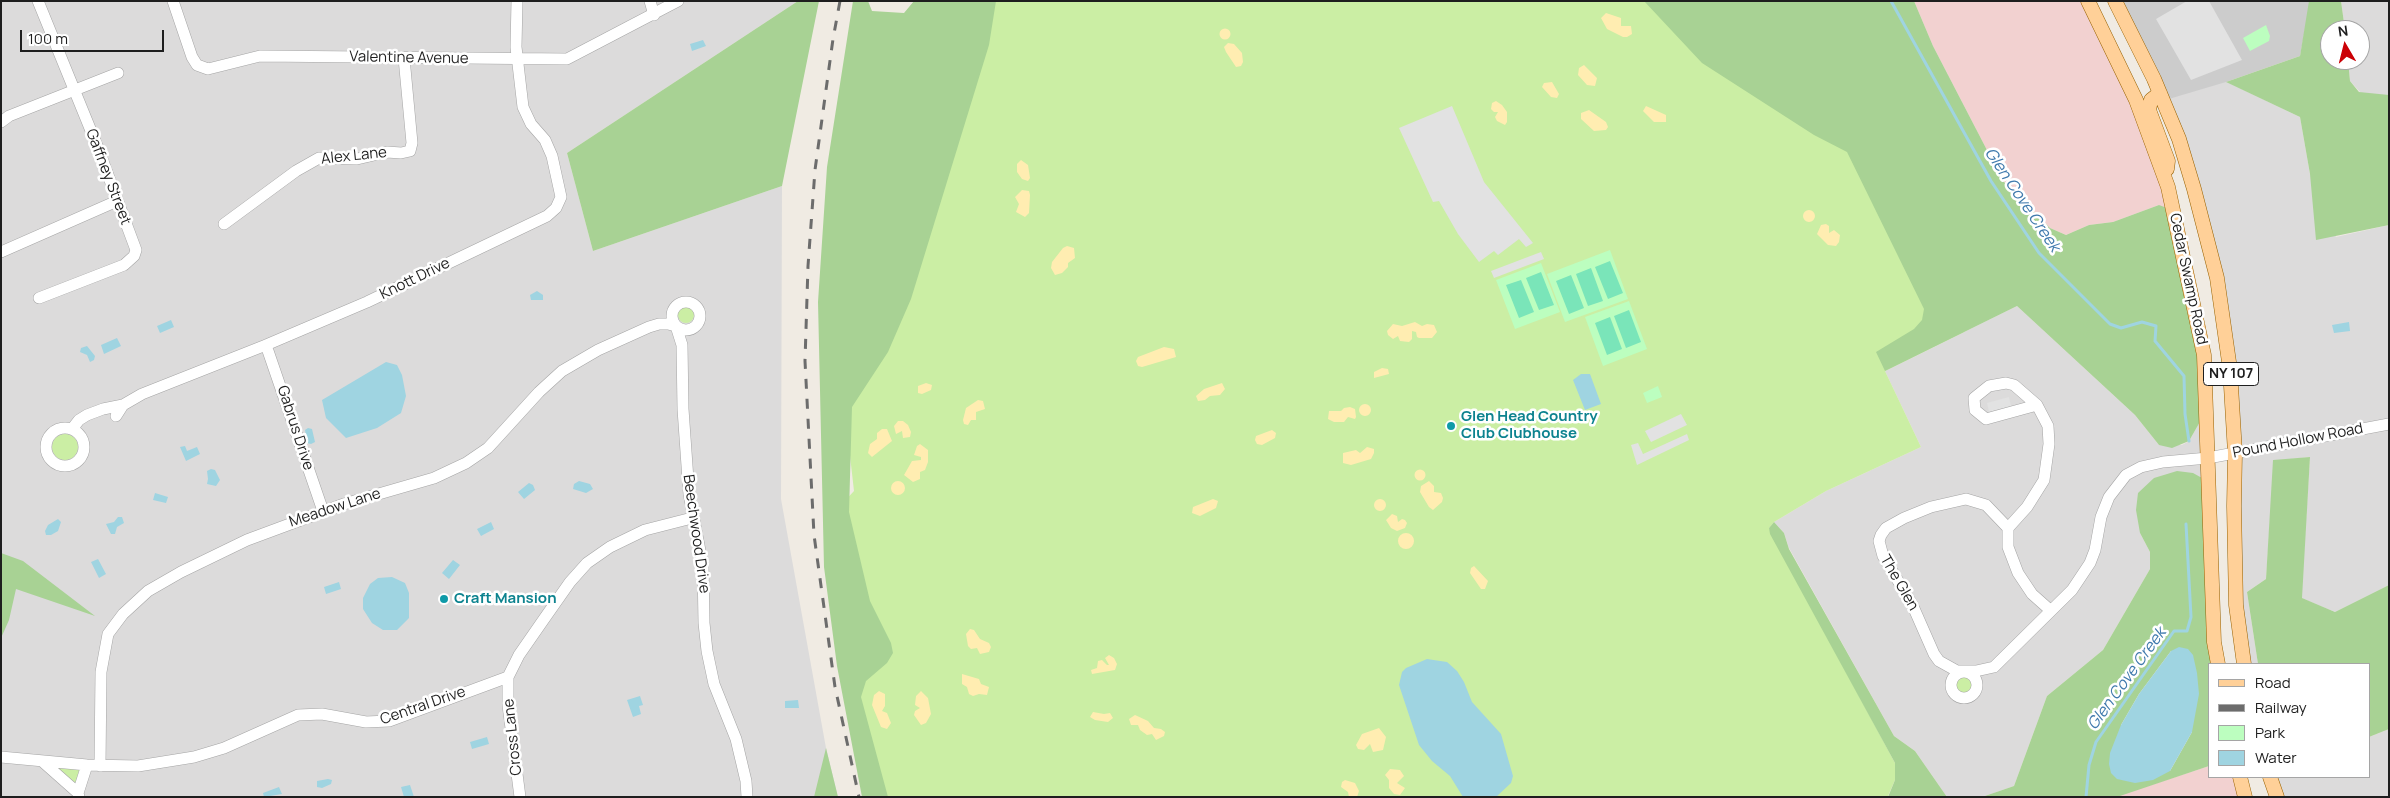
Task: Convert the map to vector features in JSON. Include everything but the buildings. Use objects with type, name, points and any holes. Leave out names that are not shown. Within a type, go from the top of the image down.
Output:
[{"type":"main road","name":"Cedar Swamp Road","points":[[2088,1],[2136,100],[2165,179],[2204,355],[2214,642],[2218,663]]},
{"type":"main road","name":"Cedar Swamp Road","points":[[2115,1],[2160,93],[2178,139],[2194,188],[2217,278],[2230,369],[2235,453],[2236,605],[2244,663]]},
{"type":"main road","points":[[2160,93],[2151,100],[2150,110],[2168,161],[2165,179]]},
{"type":"main road","points":[[2240,778],[2246,797]]},
{"type":"main road","points":[[2270,778],[2277,797]]},
{"type":"street","name":"Gaffney Street","points":[[38,1],[134,244],[134,256],[124,265],[39,298]]},
{"type":"street","name":"Valentine Avenue","points":[[173,1],[192,57],[197,65],[204,69],[260,56],[567,60],[678,1]]},
{"type":"street","points":[[517,1],[516,46],[518,60]]},
{"type":"street","points":[[650,1],[654,15]]},
{"type":"street","name":"Alex Lane","points":[[224,224],[296,171],[319,158],[356,159],[386,152],[401,153],[410,151],[412,143],[404,58]]},
{"type":"street","name":"Knott Drive","points":[[72,429],[79,420],[103,409],[123,405],[142,394],[266,346],[367,302],[546,216],[556,208],[561,198],[560,185],[547,145],[525,114],[518,60]]},
{"type":"street","points":[[1,122],[9,116],[118,73]]},
{"type":"street","points":[[1,252],[117,200]]},
{"type":"street","name":"Meadow Lane","points":[[100,766],[103,652],[108,634],[123,614],[148,591],[181,572],[247,540],[323,512],[434,478],[466,463],[488,448],[539,392],[562,372],[580,360],[660,324],[676,326]]},
{"type":"street","name":"Beechwood Drive","points":[[676,326],[682,345],[685,439],[692,518],[703,566],[706,651],[714,684],[736,739],[746,781],[747,797]]},
{"type":"street","name":"Gabrus Drive","points":[[266,346],[323,512]]},
{"type":"street","points":[[2037,406],[1986,419],[1975,410],[1974,398],[1989,386],[2006,383],[2014,385],[2037,406],[2048,426],[2047,468],[2044,480],[2034,498],[2008,528],[2008,548],[2018,573],[2032,594],[2050,610]]},
{"type":"street","name":"Knott Drive","points":[[116,416],[123,405]]},
{"type":"street","name":"Pound Hollow Road","points":[[2208,458],[2389,424]]},
{"type":"street","name":"The Glen","points":[[2008,528],[1986,505],[1966,499],[1938,505],[1904,518],[1886,528],[1879,541],[1883,556],[1912,604],[1939,661],[1957,671],[1965,672],[1994,667],[2072,590],[2090,563],[2095,550],[2101,517],[2109,497],[2126,475],[2141,467],[2208,458]]},
{"type":"street","points":[[508,677],[544,618],[587,563],[610,547],[644,530],[692,518]]},
{"type":"street","name":"Central Drive","points":[[1,757],[87,766],[138,766],[194,757],[232,744],[298,715],[322,714],[366,722],[389,721],[508,677]]},
{"type":"street","name":"Cross Lane","points":[[508,677],[508,705],[520,797]]},
{"type":"street","points":[[44,762],[78,795],[87,766]]},
{"type":"shaded area","points":[[1,1],[798,1],[567,153],[593,251],[782,186],[781,499],[826,748],[838,797],[1,797]]},
{"type":"shaded area","points":[[1914,1],[2090,1],[2132,85],[2170,216],[2159,205],[2113,222],[2089,225],[2066,235],[2050,228],[2003,181],[1933,46]]},
{"type":"shaded area","points":[[2114,1],[2309,1],[2310,3],[2300,56],[2226,82],[2162,101]]},
{"type":"shaded area","points":[[2187,1],[2209,1],[2242,60],[2191,80],[2156,19]]},
{"type":"shaded area","points":[[2309,1],[2227,82],[2300,117],[2310,174],[2336,237],[2389,225],[2389,585],[2335,612],[2301,598],[2310,457],[2274,461],[2266,579],[2247,592],[2258,663],[2244,663],[2225,316],[2162,101]]},
{"type":"shaded area","points":[[2341,1],[2389,1],[2389,124],[2350,81],[2349,70],[2370,70],[2370,20],[2344,20]]},
{"type":"shaded area","points":[[1452,106],[1484,182],[1533,243],[1526,247],[1519,239],[1498,255],[1494,251],[1479,262],[1458,234],[1439,201],[1433,202],[1399,128]]},
{"type":"shaded area","points":[[1541,252],[1544,259],[1494,278],[1491,271]]},
{"type":"shaded area","points":[[2017,306],[2135,415],[2159,445],[2182,445],[2189,441],[2201,420],[2209,491],[2140,533],[2150,552],[2150,569],[2103,650],[2047,696],[2014,786],[1982,797],[1947,797],[1915,751],[1894,736],[1789,548],[1784,533],[1774,522],[1826,491],[1921,447],[1885,371]]},
{"type":"shaded area","points":[[2009,397],[2011,406],[1989,412],[1987,403]]},
{"type":"shaded area","points":[[1681,414],[1687,425],[1651,442],[1645,431]]},
{"type":"shaded area","points":[[1687,434],[1689,440],[1637,465],[1631,445],[1638,443],[1643,454]]},
{"type":"shaded area","points":[[2389,729],[2389,797],[2274,797],[2267,778],[2370,778],[2370,737]]},
{"type":"shaded area","points":[[2208,766],[2208,778],[2239,778],[2245,797],[2114,797]]},
{"type":"green space","points":[[798,1],[819,1],[782,186],[593,251],[567,153]]},
{"type":"green space","points":[[853,1],[868,1],[872,11],[904,13],[914,1],[996,1],[989,45],[911,299],[888,352],[852,407],[849,512],[870,601],[891,643],[893,653],[887,663],[866,681],[861,697],[888,797],[862,797],[837,666],[824,567],[818,302],[827,167]]},
{"type":"green space","points":[[979,1],[1644,1],[1857,130],[1964,332],[1885,371],[1921,447],[1826,491],[1774,522],[1769,528],[1895,763],[1895,780],[1888,796],[871,797],[826,521],[854,491],[844,403]]},
{"type":"green space","points":[[1644,1],[1914,1],[1933,46],[2003,181],[2050,228],[2066,235],[2089,225],[2113,222],[2159,205],[2167,208],[2201,356],[2201,420],[2189,441],[2172,448],[2159,445],[2135,415],[2017,306],[1885,371],[1876,352],[1914,329],[1922,320],[1924,309],[1847,152],[1814,135],[1702,63]]},
{"type":"green space","points":[[2309,1],[2341,1],[2344,20],[2320,20],[2320,70],[2349,70],[2350,81],[2359,92],[2389,95],[2389,225],[2316,240],[2310,174],[2300,117],[2226,82],[2300,56]]},
{"type":"green space","points":[[2266,25],[2270,36],[2269,41],[2250,51],[2243,38]]},
{"type":"green space","points":[[1610,250],[1628,299],[1565,322],[1547,274]]},
{"type":"green space","points":[[1610,261],[1623,293],[1608,299],[1595,267]]},
{"type":"green space","points":[[1541,263],[1560,312],[1515,329],[1496,280]]},
{"type":"green space","points":[[1591,268],[1603,301],[1588,306],[1576,274]]},
{"type":"green space","points":[[1541,272],[1554,305],[1539,310],[1526,278]]},
{"type":"green space","points":[[1571,275],[1584,308],[1569,314],[1556,281]]},
{"type":"green space","points":[[1521,280],[1534,312],[1519,318],[1506,285]]},
{"type":"green space","points":[[1629,301],[1647,349],[1603,366],[1585,317]]},
{"type":"green space","points":[[683,307],[689,307],[694,312],[692,321],[683,323],[678,318],[678,312]]},
{"type":"green space","points":[[1629,310],[1641,342],[1626,348],[1614,316]]},
{"type":"green space","points":[[1610,317],[1622,349],[1607,355],[1595,323]]},
{"type":"green space","points":[[1658,386],[1662,397],[1647,403],[1643,393]]},
{"type":"green space","points":[[65,434],[74,438],[78,447],[74,456],[65,460],[56,456],[52,447],[56,438]]},
{"type":"green space","points":[[2310,457],[2302,598],[2335,612],[2389,585],[2389,729],[2370,737],[2370,663],[2258,663],[2247,592],[2266,579],[2273,460]]},
{"type":"green space","points":[[2177,471],[2193,473],[2202,478],[2218,663],[2208,663],[2208,766],[2117,797],[1982,797],[2014,786],[2047,696],[2103,650],[2150,569],[2150,552],[2140,533],[2136,510],[2138,493],[2154,478]],"holes":[[[2171,651],[2192,732],[2170,771],[2121,725],[2139,694]]]},
{"type":"green space","points":[[1774,522],[1784,533],[1789,549],[1894,736],[1915,751],[1947,797],[1888,797],[1895,780],[1895,763],[1770,534],[1769,528]]},
{"type":"green space","points":[[1,553],[23,561],[95,616],[16,589],[9,620],[1,638]]},
{"type":"green space","points":[[1961,677],[1967,677],[1972,682],[1970,691],[1961,693],[1956,688],[1956,682]]},
{"type":"green space","points":[[826,748],[838,797],[814,797]]},
{"type":"green space","points":[[56,767],[80,767],[75,784]]},
{"type":"sand","points":[[1606,13],[1621,18],[1621,26],[1631,26],[1632,34],[1623,37],[1607,29],[1601,18]]},
{"type":"sand","points":[[1225,28],[1231,34],[1225,40],[1219,34]]},
{"type":"sand","points":[[1228,43],[1234,44],[1242,53],[1243,62],[1241,66],[1236,67],[1226,52],[1224,47]]},
{"type":"sand","points":[[1584,65],[1597,78],[1595,86],[1587,85],[1578,75],[1579,68]]},
{"type":"sand","points":[[1552,82],[1559,94],[1557,98],[1551,97],[1542,87],[1544,83]]},
{"type":"sand","points":[[1496,101],[1507,112],[1507,122],[1505,125],[1497,121],[1495,117],[1498,112],[1494,112],[1491,109],[1492,103]]},
{"type":"sand","points":[[1646,106],[1666,115],[1666,122],[1654,122],[1643,111]]},
{"type":"sand","points":[[1589,110],[1606,122],[1608,127],[1606,130],[1594,131],[1581,119],[1581,113]]},
{"type":"sand","points":[[1021,160],[1028,165],[1030,178],[1028,181],[1022,179],[1017,172],[1017,164]]},
{"type":"sand","points":[[1022,190],[1029,191],[1030,195],[1029,213],[1025,217],[1016,212],[1019,204],[1015,197]]},
{"type":"sand","points":[[1807,210],[1811,210],[1815,216],[1811,222],[1807,222],[1803,218],[1803,214]]},
{"type":"sand","points":[[1826,224],[1829,226],[1829,233],[1834,230],[1840,235],[1836,246],[1828,245],[1817,234],[1821,225]]},
{"type":"sand","points":[[1067,246],[1074,248],[1075,258],[1068,263],[1068,267],[1062,273],[1055,275],[1051,268],[1052,262],[1063,248]]},
{"type":"sand","points":[[1415,322],[1422,326],[1427,324],[1434,325],[1437,332],[1432,338],[1419,338],[1416,332],[1412,331],[1412,339],[1409,342],[1400,341],[1398,336],[1393,339],[1388,335],[1387,331],[1393,324],[1402,326]]},
{"type":"sand","points":[[1164,347],[1174,349],[1176,357],[1142,367],[1138,366],[1136,361],[1138,357]]},
{"type":"sand","points":[[1382,368],[1388,369],[1389,374],[1374,378],[1374,372]]},
{"type":"sand","points":[[926,383],[932,385],[931,390],[922,394],[918,393],[918,386]]},
{"type":"sand","points":[[1222,383],[1225,389],[1220,395],[1210,396],[1205,400],[1198,401],[1196,396],[1204,389]]},
{"type":"sand","points":[[978,400],[983,401],[985,409],[976,412],[976,420],[971,420],[968,425],[964,424],[966,408]]},
{"type":"sand","points":[[1367,404],[1370,405],[1370,415],[1363,416],[1360,415],[1359,408],[1360,405]]},
{"type":"sand","points":[[1350,407],[1355,409],[1355,419],[1348,417],[1344,422],[1334,422],[1328,419],[1329,411],[1341,411],[1344,408]]},
{"type":"sand","points":[[898,421],[903,421],[908,425],[911,432],[910,437],[903,438],[902,431],[896,434],[894,426]]},
{"type":"sand","points":[[882,429],[887,429],[892,441],[872,457],[868,453],[870,444],[877,439],[877,433]]},
{"type":"sand","points":[[1272,430],[1276,433],[1275,438],[1262,445],[1257,444],[1256,436]]},
{"type":"sand","points":[[920,444],[928,450],[928,462],[925,470],[920,472],[920,479],[913,482],[904,475],[912,461],[921,460],[921,457],[914,455],[917,446]]},
{"type":"sand","points":[[1367,447],[1374,449],[1371,459],[1351,465],[1343,463],[1343,453],[1356,450],[1360,453]]},
{"type":"sand","points":[[1420,469],[1426,475],[1420,481],[1414,475]]},
{"type":"sand","points":[[898,481],[903,483],[905,488],[903,493],[898,495],[893,493],[891,488],[893,483]]},
{"type":"sand","points":[[1429,481],[1434,486],[1434,492],[1441,493],[1443,498],[1442,502],[1433,510],[1420,492],[1421,486]]},
{"type":"sand","points":[[1213,499],[1218,501],[1216,508],[1200,516],[1192,513],[1193,507]]},
{"type":"sand","points":[[1380,499],[1386,505],[1380,511],[1374,505]]},
{"type":"sand","points":[[1392,514],[1397,516],[1398,522],[1402,519],[1405,520],[1407,523],[1405,528],[1397,531],[1391,528],[1386,520]]},
{"type":"sand","points":[[1406,533],[1412,535],[1414,541],[1412,547],[1406,549],[1400,547],[1398,541],[1400,535]]},
{"type":"sand","points":[[1474,566],[1488,581],[1485,589],[1481,589],[1470,573],[1471,568]]},
{"type":"sand","points":[[970,629],[974,630],[980,639],[989,643],[991,647],[989,652],[980,654],[977,648],[971,649],[968,646],[966,634]]},
{"type":"sand","points":[[1109,655],[1114,658],[1117,664],[1115,670],[1092,674],[1091,670],[1097,668],[1098,661],[1102,660],[1109,665],[1105,658]]},
{"type":"sand","points":[[962,674],[979,679],[981,684],[989,687],[987,695],[979,694],[973,696],[969,694],[967,687],[962,684]]},
{"type":"sand","points":[[879,691],[885,694],[885,706],[882,711],[887,713],[891,723],[887,729],[881,727],[872,705],[874,695]]},
{"type":"sand","points":[[921,691],[928,698],[931,714],[926,723],[921,725],[914,715],[915,711],[920,708],[915,705],[916,696]]},
{"type":"sand","points":[[1093,712],[1110,713],[1113,718],[1108,722],[1095,720],[1090,717]]},
{"type":"sand","points":[[1135,715],[1148,721],[1154,728],[1161,729],[1165,732],[1164,736],[1156,740],[1152,734],[1147,735],[1140,730],[1138,725],[1131,725],[1129,719]]},
{"type":"sand","points":[[1379,728],[1386,737],[1383,750],[1373,752],[1370,744],[1364,750],[1358,749],[1356,745],[1362,734]]},
{"type":"sand","points":[[1390,769],[1400,770],[1404,776],[1397,783],[1405,788],[1400,795],[1394,794],[1389,788],[1389,780],[1385,775]]},
{"type":"sand","points":[[1345,780],[1355,783],[1359,791],[1357,797],[1349,797],[1348,792],[1341,787],[1342,782]]},
{"type":"water","points":[[703,40],[706,46],[692,51],[690,44]]},
{"type":"water","points":[[537,291],[543,295],[543,300],[531,300],[530,295]]},
{"type":"water","points":[[171,320],[174,327],[160,333],[157,326]]},
{"type":"water","points":[[2349,322],[2350,331],[2334,333],[2332,325]]},
{"type":"water","points":[[117,338],[121,346],[104,354],[101,345]]},
{"type":"water","points":[[87,346],[95,356],[94,360],[90,362],[87,355],[80,352],[81,348]]},
{"type":"water","points":[[386,362],[397,365],[402,375],[406,396],[401,413],[377,428],[346,438],[326,418],[322,400]]},
{"type":"water","points":[[1581,374],[1590,374],[1601,404],[1585,410],[1573,380]]},
{"type":"water","points":[[308,428],[312,429],[315,442],[311,444],[307,443],[305,430]]},
{"type":"water","points":[[185,446],[187,451],[197,447],[200,454],[186,461],[180,447]]},
{"type":"water","points":[[215,470],[220,480],[216,486],[207,484],[207,471]]},
{"type":"water","points":[[579,481],[590,484],[593,489],[586,493],[573,489],[574,484]]},
{"type":"water","points":[[529,483],[533,485],[535,490],[524,499],[518,492]]},
{"type":"water","points":[[155,493],[168,497],[166,503],[153,500]]},
{"type":"water","points":[[118,517],[122,517],[124,523],[117,527],[115,534],[111,534],[106,524],[114,522]]},
{"type":"water","points":[[58,519],[61,522],[58,531],[51,535],[46,535],[45,531],[48,525]]},
{"type":"water","points":[[491,522],[494,529],[481,536],[477,529]]},
{"type":"water","points":[[98,559],[106,574],[99,578],[91,562]]},
{"type":"water","points":[[453,560],[460,565],[449,579],[442,573]]},
{"type":"water","points":[[392,577],[405,583],[409,593],[409,618],[397,630],[383,630],[372,623],[363,609],[363,598],[370,584],[378,578]]},
{"type":"water","points":[[339,582],[341,589],[326,594],[324,587]]},
{"type":"water","points":[[2179,647],[2188,649],[2193,655],[2197,673],[2199,694],[2192,732],[2170,771],[2153,780],[2135,783],[2117,779],[2111,773],[2109,764],[2110,753],[2121,725],[2139,694],[2171,651]]},
{"type":"water","points":[[1427,659],[1447,662],[1457,671],[1464,682],[1472,702],[1501,734],[1513,776],[1511,783],[1496,797],[1463,797],[1450,776],[1432,761],[1419,745],[1399,685],[1402,672],[1406,668]]},
{"type":"water","points":[[640,696],[643,705],[639,706],[641,714],[633,717],[627,700]]},
{"type":"water","points":[[798,700],[799,708],[785,708],[785,701]]},
{"type":"water","points":[[487,737],[489,744],[472,749],[470,742]]},
{"type":"water","points":[[332,780],[331,784],[322,788],[317,787],[317,781]]},
{"type":"water","points":[[410,785],[414,797],[404,797],[401,787]]},
{"type":"water","points":[[279,787],[282,794],[264,797],[263,793]]},
{"type":"waterway","name":"Glen Cove Creek","points":[[1891,1],[1991,181],[2039,253],[2110,324],[2121,328],[2142,322],[2156,326],[2155,341],[2184,376],[2185,414],[2189,441]]},
{"type":"waterway","name":"Glen Cove Creek","points":[[2086,797],[2089,765],[2096,742],[2174,631],[2187,631],[2191,617],[2186,524]]},
{"type":"railway","points":[[840,1],[815,170],[808,266],[805,361],[814,535],[835,687],[859,797]]},
{"type":"place","name":"Glen Head Country Club Clubhouse","points":[[1451,426]]},
{"type":"place","name":"Craft Mansion","points":[[444,599]]}]
